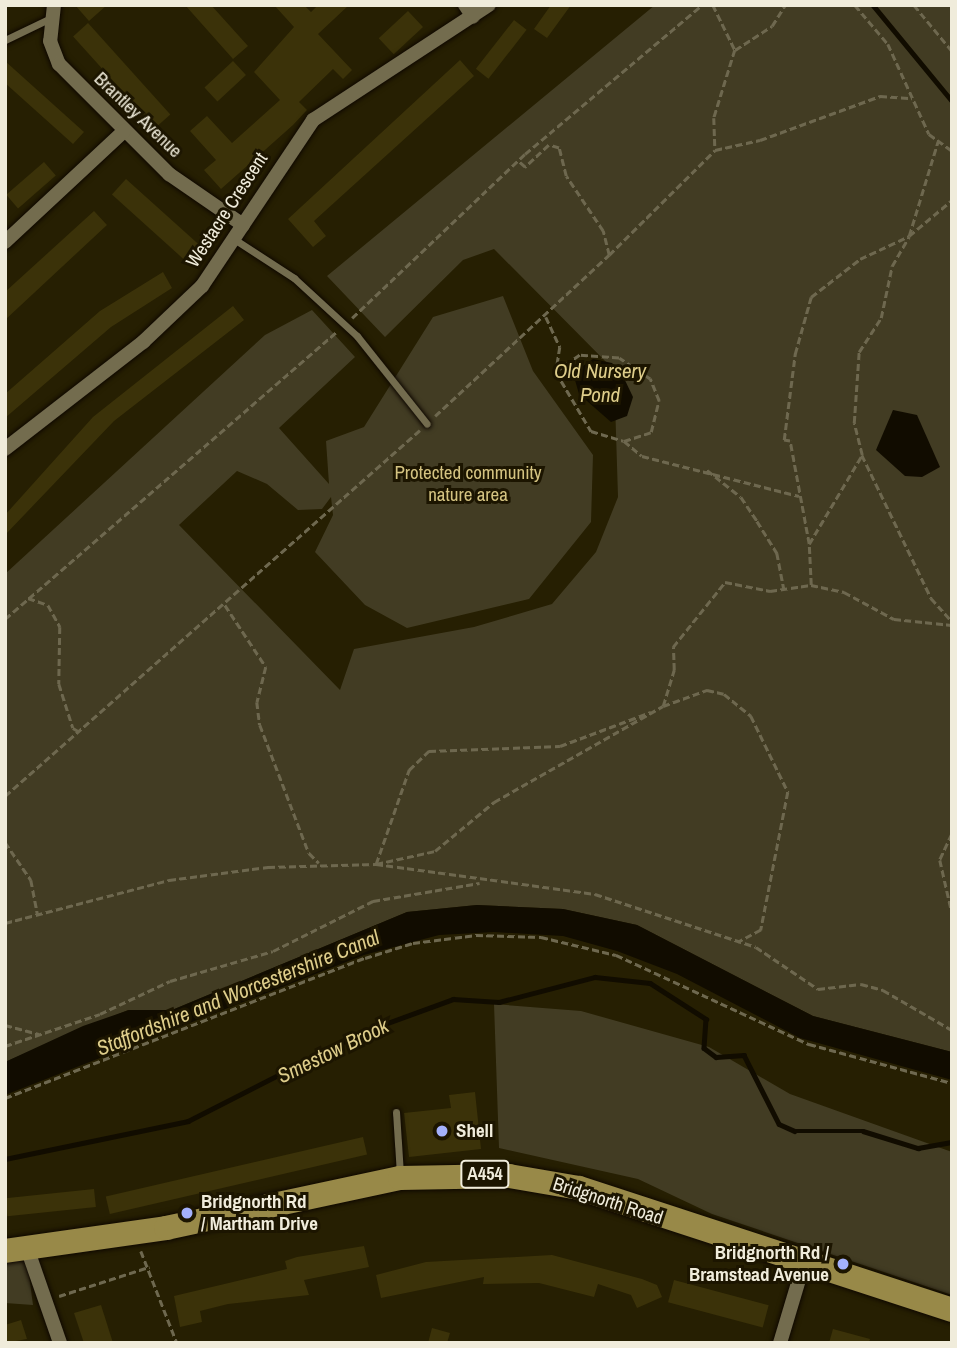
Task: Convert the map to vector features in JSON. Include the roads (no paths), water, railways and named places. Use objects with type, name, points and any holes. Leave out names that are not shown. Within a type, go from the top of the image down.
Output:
[{"type":"highway","name":"Bridgnorth Road","points":[[16,1250],[133,1234],[400,1178],[469,1174],[555,1183],[952,1310]]},
{"type":"street","name":"Westacre Crescent","points":[[5,449],[143,342],[202,286],[313,120],[469,11],[489,5]]},
{"type":"street","name":"Brantley Avenue","points":[[52,12],[59,64],[124,131],[188,189],[243,225]]},
{"type":"street","points":[[5,242],[124,131]]},
{"type":"street","points":[[16,1250],[45,1300],[60,1343]]},
{"type":"street","points":[[780,1343],[804,1264]]},
{"type":"lane","points":[[5,40],[52,12]]},
{"type":"lane","points":[[234,239],[294,278],[344,326],[427,424]]},
{"type":"lane","points":[[396,1112],[400,1178]]},
{"type":"water","name":"Old Nursery Pond","points":[[593,359],[612,363],[622,374],[633,397],[627,416],[611,422],[579,394],[573,373]]},
{"type":"water","points":[[893,410],[917,415],[940,467],[922,477],[905,476],[876,450]]},
{"type":"water","name":"Staffordshire and Worcestershire Canal","points":[[477,905],[563,909],[637,925],[813,1016],[952,1052],[952,1080],[800,1038],[677,974],[617,951],[563,936],[494,932],[439,935],[364,955],[5,1095],[5,1062],[83,1026],[129,1010],[172,1010],[407,912]]},
{"type":"waterway","points":[[873,5],[952,101]]},
{"type":"waterway","name":"Smestow Brook","points":[[5,1159],[188,1121],[363,1032],[453,999],[499,1002],[595,977],[650,983],[706,1019],[704,1048],[716,1057],[744,1055],[779,1124],[795,1131],[863,1131],[918,1148],[952,1142]]},
{"type":"place","name":"Shell","points":[[442,1131]]},
{"type":"place","name":"Bridgnorth Rd / Martham Drive","points":[[187,1213]]},
{"type":"place","name":"Bridgnorth Rd / Bramstead Avenue","points":[[843,1264]]},
{"type":"park label","name":"Protected community nature area","points":[[468,484]]}]
